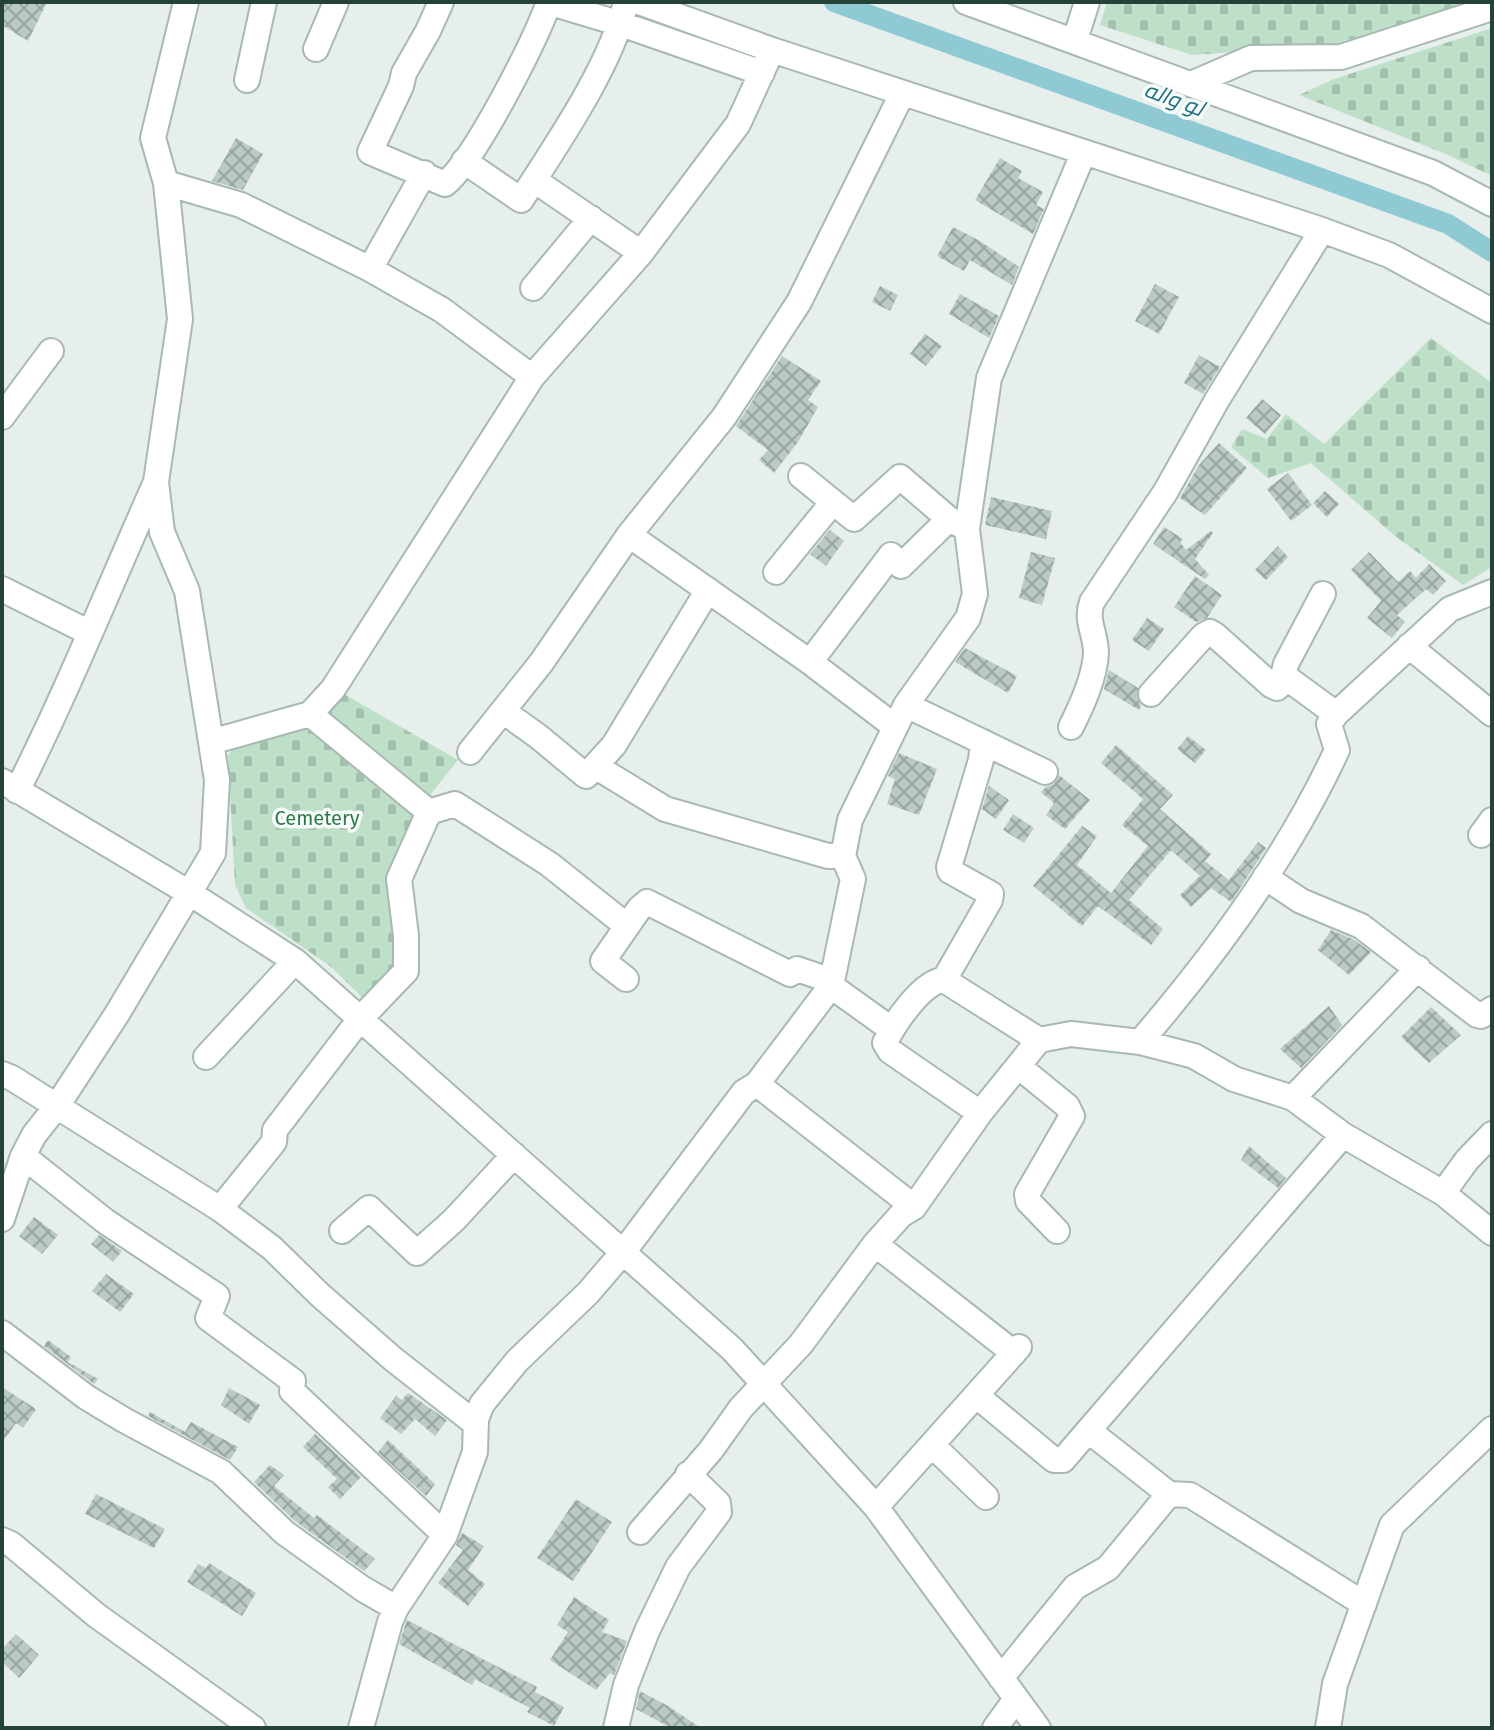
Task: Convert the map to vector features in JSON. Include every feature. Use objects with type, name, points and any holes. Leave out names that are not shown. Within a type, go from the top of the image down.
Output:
[{"type":"street","points":[[2,1219],[23,1156],[34,1135],[57,1106],[191,894],[213,853],[217,780],[187,591],[162,532],[156,482],[180,319],[166,183],[153,138],[186,2]]},
{"type":"street","points":[[247,80],[264,2]]},
{"type":"street","points":[[316,49],[336,2]]},
{"type":"street","points":[[441,2],[404,73],[370,152],[445,184],[455,176],[492,116],[542,21],[548,2],[624,13],[762,73]]},
{"type":"street","points":[[639,2],[902,94],[1322,230],[1389,255],[1492,311]]},
{"type":"street","points":[[966,2],[1433,173],[1492,204]]},
{"type":"street","points":[[1075,40],[1087,2]]},
{"type":"street","points":[[1191,84],[1251,58],[1341,57],[1492,8]]},
{"type":"street","points":[[464,161],[521,200],[573,116],[624,13]]},
{"type":"street","points":[[211,742],[310,714],[333,689],[532,377],[641,253],[738,124],[772,50]]},
{"type":"street","points":[[470,752],[541,663],[629,535],[724,417],[799,302],[902,94]]},
{"type":"street","points":[[361,1728],[396,1608],[445,1535],[475,1452],[476,1424],[482,1404],[517,1361],[588,1293],[624,1251],[744,1092],[757,1084],[831,984],[853,879],[843,856],[850,820],[900,715],[968,618],[975,594],[958,524],[989,378],[1083,154]]},
{"type":"street","points":[[370,269],[424,173]]},
{"type":"street","points":[[534,180],[641,253]]},
{"type":"street","points":[[166,183],[241,205],[370,269],[442,310],[532,377]]},
{"type":"street","points":[[533,288],[591,218]]},
{"type":"street","points":[[1071,727],[1094,665],[1096,649],[1088,613],[1092,602],[1166,491],[1217,400],[1322,230]]},
{"type":"street","points":[[2,417],[51,351]]},
{"type":"street","points":[[801,476],[854,519],[900,477],[958,524]]},
{"type":"street","points":[[156,482],[88,632],[56,713],[10,786],[191,894],[295,961],[732,1349],[876,1507],[1038,1728]]},
{"type":"street","points":[[776,572],[833,502]]},
{"type":"street","points":[[810,662],[891,555],[901,566],[958,524]]},
{"type":"street","points":[[629,535],[810,662],[900,715],[983,742],[1045,772]]},
{"type":"street","points":[[2,589],[88,632]]},
{"type":"street","points":[[503,711],[586,776],[614,745],[708,590]]},
{"type":"street","points":[[1140,1042],[1181,995],[1265,877],[1321,784],[1337,750],[1329,724],[1336,714],[1450,609],[1492,592]]},
{"type":"street","points":[[1323,594],[1284,672],[1287,678],[1336,714]]},
{"type":"street","points":[[1151,694],[1210,632],[1271,685],[1277,688],[1287,678]]},
{"type":"street","points":[[1409,646],[1492,714]]},
{"type":"street","points":[[310,714],[429,812]]},
{"type":"street","points":[[944,980],[991,894],[950,871],[949,867],[981,760],[983,742]]},
{"type":"street","points":[[595,766],[665,809],[828,856],[843,856]]},
{"type":"street","points":[[220,1209],[274,1142],[275,1130],[360,1019],[406,971],[406,936],[399,879],[429,812],[455,804],[549,864],[627,926]]},
{"type":"street","points":[[1265,877],[1301,901],[1361,926],[1477,1015],[1481,1016],[1492,1009]]},
{"type":"street","points":[[626,979],[603,961],[647,902],[790,974],[797,969],[831,984],[891,1029]]},
{"type":"street","points":[[206,1057],[295,961]]},
{"type":"street","points":[[1293,1098],[1418,968]]},
{"type":"street","points":[[980,1113],[890,1051],[885,1043],[891,1029],[926,987],[935,980],[944,980],[1039,1040]]},
{"type":"street","points":[[640,1532],[711,1450],[763,1382],[801,1344],[875,1244],[901,1215],[914,1207],[980,1113],[1039,1040],[1071,1034],[1140,1042],[1194,1056],[1234,1079],[1293,1098],[1343,1135],[1443,1193],[1492,1233]]},
{"type":"street","points":[[1018,1066],[1067,1106],[1072,1116],[1027,1194],[1028,1201],[1057,1231]]},
{"type":"street","points":[[2,1074],[220,1209],[272,1248],[393,1359],[476,1424]]},
{"type":"street","points":[[757,1084],[914,1207]]},
{"type":"street","points":[[1443,1193],[1467,1160],[1492,1134]]},
{"type":"street","points":[[977,1396],[1054,1460],[1063,1460],[1343,1135]]},
{"type":"street","points":[[342,1231],[369,1208],[417,1253],[454,1220],[514,1155]]},
{"type":"street","points":[[23,1156],[105,1221],[217,1296],[208,1318],[293,1381],[292,1391],[445,1535]]},
{"type":"street","points":[[875,1244],[1017,1350],[876,1507]]},
{"type":"street","points":[[2,1333],[86,1397],[221,1472],[285,1533],[363,1589],[396,1608]]},
{"type":"street","points":[[1328,1728],[1335,1684],[1392,1525],[1492,1429]]},
{"type":"street","points":[[1089,1431],[1169,1494],[1190,1495],[1364,1604]]},
{"type":"street","points":[[933,1446],[986,1497]]},
{"type":"street","points":[[616,1728],[626,1685],[647,1631],[678,1567],[719,1512],[718,1503],[688,1474]]},
{"type":"street","points":[[1001,1678],[1075,1587],[1108,1568],[1169,1494]]},
{"type":"street","points":[[2,1540],[11,1544],[96,1615],[253,1728]]},
{"type":"street","points":[[995,1728],[1016,1699]]},
{"type":"green space","points":[[1107,2],[1473,2],[1331,45],[1192,55],[1100,25]]},
{"type":"green space","points":[[1492,28],[1492,176],[1299,95],[1334,79]]},
{"type":"green space","points":[[1431,338],[1492,383],[1492,567],[1463,585],[1395,536],[1311,463],[1268,478],[1231,447],[1242,429],[1267,439],[1286,414],[1324,444]]},
{"type":"green space","name":"Cemetery","points":[[344,694],[458,760],[418,810],[387,877],[401,970],[367,1002],[330,966],[246,908],[235,885],[228,755],[264,717],[306,730]]},
{"type":"building","points":[[2,2],[47,2],[28,41],[2,25]]},
{"type":"building","points":[[236,138],[263,154],[243,190],[212,181]]},
{"type":"building","points":[[1000,158],[1022,171],[1018,178],[1043,192],[1036,205],[1044,209],[1033,234],[975,200]]},
{"type":"building","points":[[953,227],[1019,267],[1012,285],[970,260],[964,271],[937,256]]},
{"type":"building","points":[[1155,284],[1179,297],[1159,334],[1135,321]]},
{"type":"building","points":[[880,286],[898,295],[890,311],[872,302]]},
{"type":"building","points":[[960,294],[999,316],[989,338],[949,314]]},
{"type":"building","points":[[925,334],[942,346],[926,366],[910,354]]},
{"type":"building","points":[[1199,355],[1220,367],[1203,394],[1184,383]]},
{"type":"building","points":[[782,356],[821,381],[808,400],[818,407],[798,442],[774,473],[759,460],[768,450],[736,426]]},
{"type":"building","points":[[1262,399],[1281,415],[1265,434],[1246,418]]},
{"type":"building","points":[[1219,443],[1247,468],[1205,515],[1180,498],[1199,465]]},
{"type":"building","points":[[1288,473],[1312,505],[1291,521],[1267,489]]},
{"type":"building","points":[[1325,491],[1339,504],[1327,517],[1313,503]]},
{"type":"building","points":[[991,497],[1052,511],[1046,539],[985,525]]},
{"type":"building","points":[[1164,527],[1183,539],[1180,542],[1186,550],[1211,531],[1213,533],[1195,559],[1209,575],[1205,579],[1153,544]]},
{"type":"building","points":[[830,530],[844,541],[826,566],[810,554]]},
{"type":"building","points":[[1278,546],[1288,557],[1266,580],[1255,570]]},
{"type":"building","points":[[1031,552],[1055,558],[1042,605],[1019,598]]},
{"type":"building","points":[[1369,552],[1398,582],[1410,571],[1416,578],[1429,564],[1446,581],[1433,595],[1426,589],[1397,615],[1405,622],[1392,638],[1367,618],[1381,601],[1351,570]]},
{"type":"building","points":[[1195,576],[1222,595],[1207,618],[1196,622],[1174,607]]},
{"type":"building","points":[[1147,618],[1164,629],[1149,651],[1132,640]]},
{"type":"building","points":[[965,648],[1017,676],[1008,693],[955,662]]},
{"type":"building","points":[[1109,670],[1138,688],[1139,710],[1104,689]]},
{"type":"building","points":[[1188,736],[1206,750],[1195,763],[1177,749]]},
{"type":"building","points":[[1116,745],[1173,795],[1160,809],[1211,854],[1205,861],[1229,880],[1258,842],[1266,848],[1231,902],[1211,888],[1191,907],[1180,895],[1200,876],[1171,850],[1129,900],[1163,929],[1151,945],[1098,906],[1082,926],[1033,886],[1082,826],[1097,836],[1077,865],[1111,893],[1148,846],[1122,825],[1143,799],[1101,763]]},
{"type":"building","points":[[899,753],[937,769],[919,815],[887,804],[895,779],[888,776]]},
{"type":"building","points":[[1059,775],[1090,800],[1065,829],[1046,815],[1054,803],[1041,792],[1054,784]]},
{"type":"building","points":[[989,786],[1009,800],[996,819],[982,809]]},
{"type":"building","points":[[1013,814],[1034,828],[1024,843],[1003,830]]},
{"type":"building","points":[[1331,930],[1353,939],[1371,952],[1349,975],[1318,950]]},
{"type":"building","points":[[1329,1006],[1342,1025],[1301,1068],[1280,1049]]},
{"type":"building","points":[[1431,1007],[1461,1035],[1429,1063],[1401,1037]]},
{"type":"building","points":[[1249,1146],[1286,1178],[1278,1188],[1241,1160]]},
{"type":"building","points":[[34,1217],[58,1235],[42,1254],[19,1236]]},
{"type":"building","points":[[99,1235],[122,1251],[113,1262],[91,1244]]},
{"type":"building","points":[[106,1274],[134,1294],[120,1312],[92,1291]]},
{"type":"building","points":[[48,1340],[71,1357],[68,1362],[98,1379],[94,1384],[44,1346]]},
{"type":"building","points":[[2,1387],[36,1409],[23,1428],[16,1423],[2,1443]]},
{"type":"building","points":[[229,1388],[260,1405],[249,1424],[221,1405]]},
{"type":"building","points":[[408,1393],[447,1420],[435,1436],[415,1419],[401,1434],[380,1418],[396,1396],[402,1400]]},
{"type":"building","points":[[150,1412],[185,1432],[191,1422],[238,1447],[230,1460],[148,1416]]},
{"type":"building","points":[[315,1434],[361,1477],[340,1499],[328,1487],[337,1479],[303,1447]]},
{"type":"building","points":[[388,1440],[435,1484],[426,1496],[378,1452]]},
{"type":"building","points":[[270,1465],[284,1475],[274,1486],[314,1518],[317,1515],[375,1559],[364,1571],[295,1521],[254,1482]]},
{"type":"building","points":[[96,1494],[165,1529],[154,1548],[85,1514]]},
{"type":"building","points":[[576,1499],[612,1522],[573,1581],[537,1558]]},
{"type":"building","points":[[462,1533],[484,1546],[468,1570],[485,1584],[468,1606],[438,1583],[463,1550],[456,1545]]},
{"type":"building","points":[[209,1563],[256,1593],[242,1616],[187,1582],[198,1564],[206,1568]]},
{"type":"building","points":[[574,1597],[609,1620],[602,1632],[627,1641],[614,1675],[610,1673],[596,1690],[550,1660],[568,1632],[557,1625]]},
{"type":"building","points":[[407,1620],[537,1687],[535,1692],[564,1707],[554,1726],[527,1712],[530,1708],[475,1679],[472,1685],[399,1644]]},
{"type":"building","points":[[16,1634],[39,1655],[19,1678],[2,1662],[2,1649]]},
{"type":"building","points":[[640,1691],[701,1728],[671,1728],[636,1709]]},
{"type":"waterway","name":"لو واله","points":[[834,2],[1448,224],[1492,252]]}]
